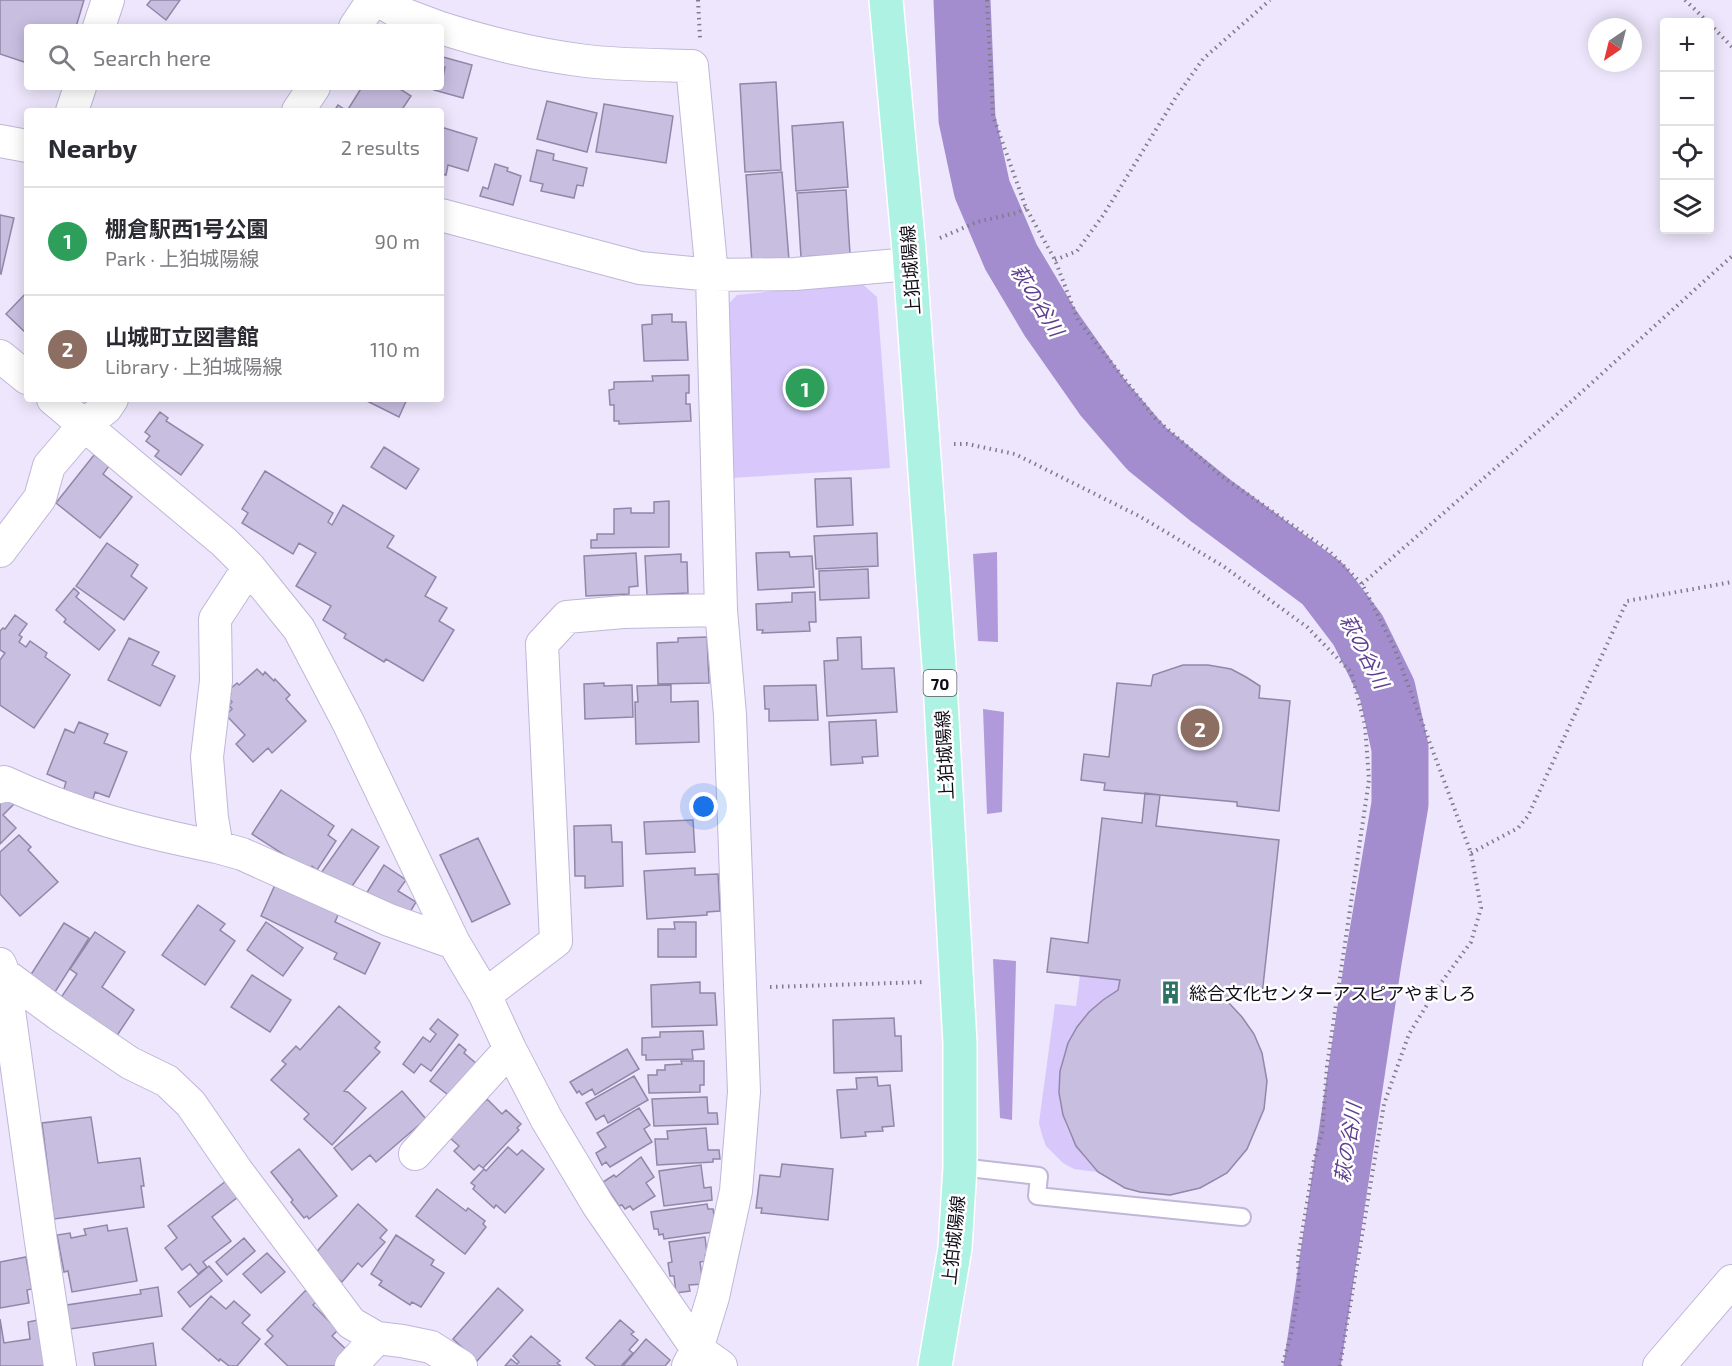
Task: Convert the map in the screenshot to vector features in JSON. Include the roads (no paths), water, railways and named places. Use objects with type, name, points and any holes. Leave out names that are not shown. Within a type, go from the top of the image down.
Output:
[{"type":"main road","name":"上狛城陽線","points":[[886,0],[910,264],[939,665],[957,980],[961,1105],[960,1167],[955,1248],[935,1366]]},
{"type":"street","points":[[100,24],[108,0]]},
{"type":"street","points":[[356,24],[373,0]]},
{"type":"street","points":[[378,0],[398,12],[432,24]]},
{"type":"street","points":[[444,28],[523,50],[587,61],[692,66],[712,274],[721,610],[730,715],[744,1092],[736,1191],[702,1360]]},
{"type":"street","points":[[73,108],[79,90]]},
{"type":"street","points":[[300,108],[312,90]]},
{"type":"street","points":[[0,141],[24,146]]},
{"type":"street","points":[[444,216],[640,268],[712,274],[795,274],[910,264]]},
{"type":"street","points":[[0,356],[24,376]]},
{"type":"street","points":[[57,402],[224,542],[249,567],[299,629],[348,722],[454,943],[485,994],[510,1049],[547,1120],[598,1205],[702,1360]]},
{"type":"street","points":[[0,551],[40,498],[49,466],[84,425],[106,408],[110,402]]},
{"type":"street","points":[[218,847],[207,757],[216,681],[215,619],[249,567]]},
{"type":"street","points":[[485,994],[556,941],[542,644],[567,617],[623,612],[721,610]]},
{"type":"street","points":[[0,787],[4,782],[46,801],[109,823],[242,854],[389,920],[454,943]]},
{"type":"street","points":[[2,969],[58,1014],[130,1063],[167,1081],[191,1104],[237,1171],[351,1323],[377,1338],[431,1347],[461,1366]]},
{"type":"street","points":[[2,969],[40,1242],[60,1366]]},
{"type":"street","points":[[415,1154],[510,1049]]},
{"type":"street","points":[[1659,1366],[1732,1281]]},
{"type":"street","points":[[351,1366],[377,1338]]},
{"type":"lane","points":[[960,1167],[1039,1176],[1037,1196],[1242,1217]]},
{"type":"waterway","name":"萩の谷川","points":[[962,0],[967,119],[982,189],[1011,257],[1049,321],[1103,398],[1147,449],[1210,500],[1323,584],[1358,630],[1387,689],[1400,748],[1400,804],[1373,962],[1312,1366]]},
{"type":"place","name":"棚倉駅西1号公園","points":[[805,388]]},
{"type":"place","name":"山城町立図書館","points":[[1200,728]]},
{"type":"place","name":"総合文化センターアスピアやましろ","points":[[1171,993]]}]
